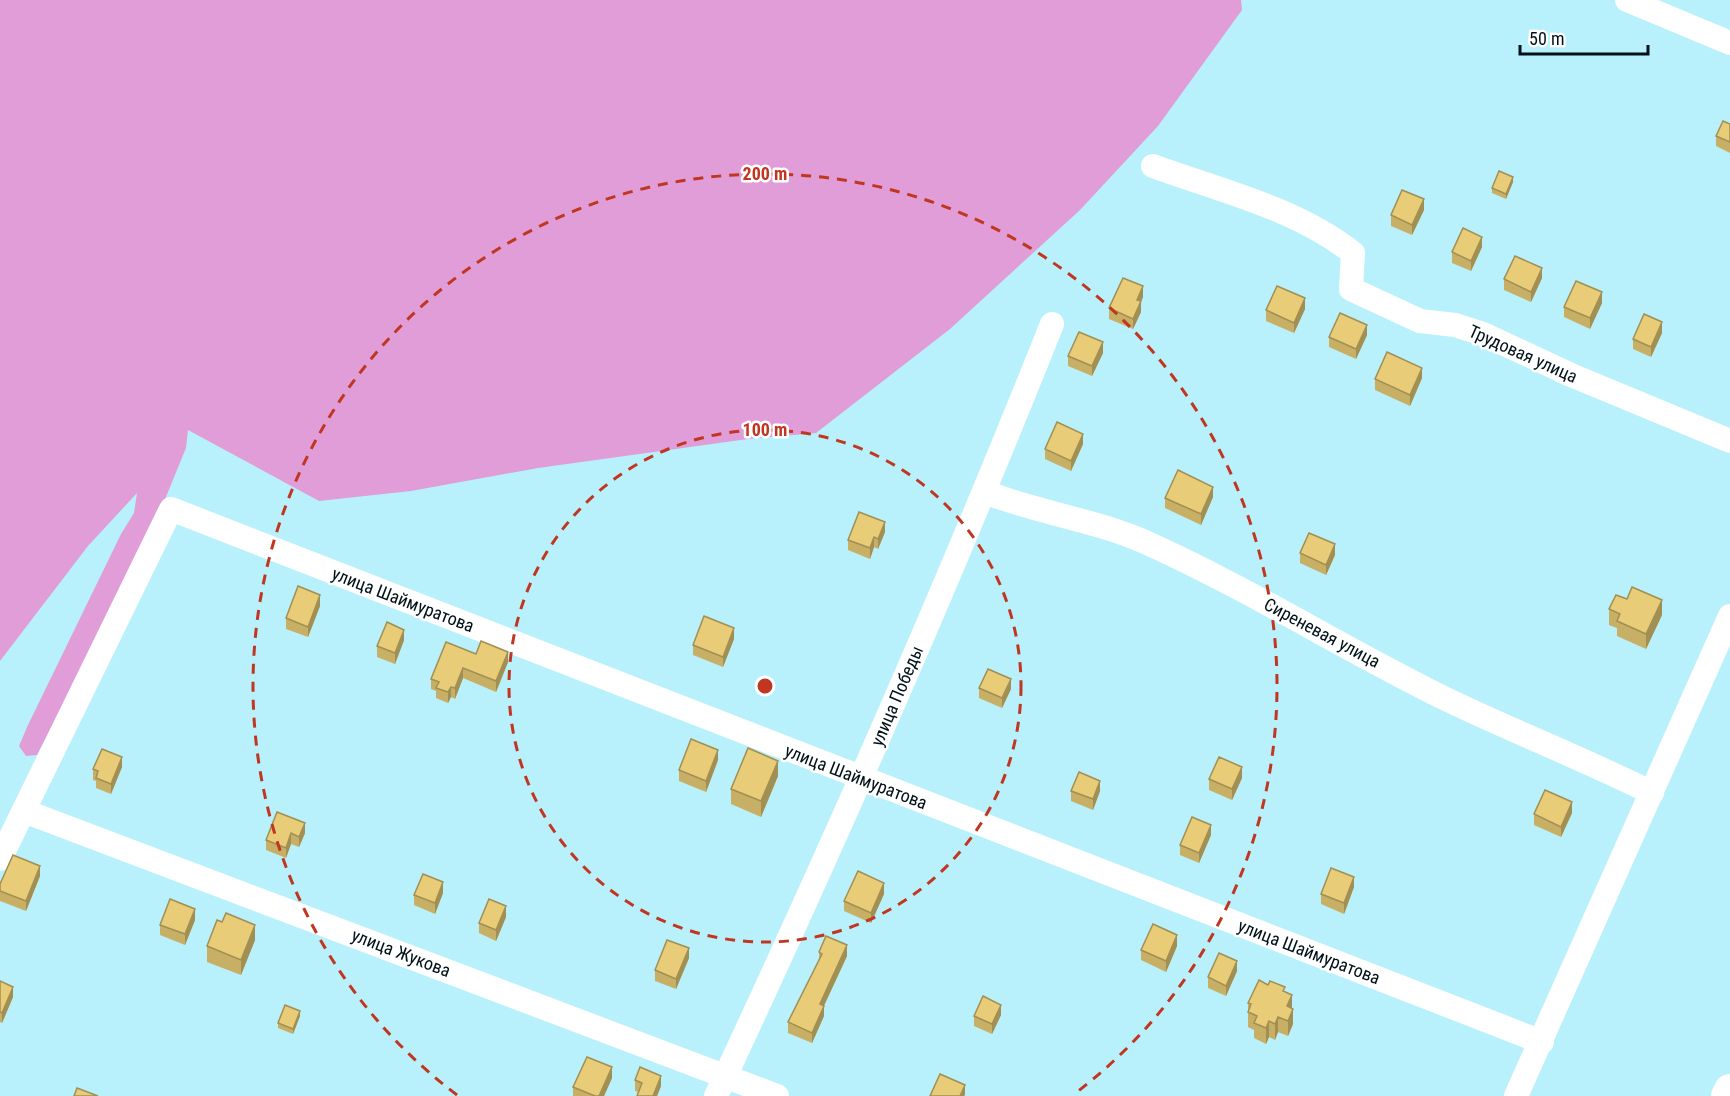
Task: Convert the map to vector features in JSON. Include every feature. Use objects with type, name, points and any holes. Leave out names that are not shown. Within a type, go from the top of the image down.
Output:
[{"type":"main road","points":[[1727,1096],[1730,1090]]},
{"type":"street","points":[[1627,0],[1730,43]]},
{"type":"street","name":"Трудовая улица","points":[[1153,166],[1298,218],[1332,237],[1353,253],[1351,289],[1420,321],[1455,325],[1483,334],[1571,375],[1730,441]]},
{"type":"street","name":"улица Победы","points":[[721,1086],[861,779],[985,492],[1052,324]]},
{"type":"street","name":"Сиреневая улица","points":[[985,492],[1010,503],[1083,519],[1144,541],[1450,700],[1599,766],[1652,793]]},
{"type":"street","name":"улица Шаймуратова","points":[[24,811],[171,509],[1542,1042]]},
{"type":"street","points":[[1516,1096],[1730,616]]},
{"type":"street","points":[[0,860],[24,811]]},
{"type":"street","name":"улица Жукова","points":[[24,811],[721,1086],[777,1096]]},
{"type":"shaded area","points":[[0,0],[1241,0],[1242,10],[1158,126],[1080,210],[950,329],[816,433],[748,439],[538,468],[411,491],[319,501],[188,430],[186,448],[150,536],[37,755],[26,756],[19,746],[121,534],[134,513],[137,493],[88,546],[0,661]]},
{"type":"building","points":[[1723,121],[1730,124],[1730,142],[1716,136]]},
{"type":"building","points":[[1499,171],[1513,177],[1506,194],[1492,188]]},
{"type":"building","points":[[1402,190],[1424,199],[1412,225],[1391,215]]},
{"type":"building","points":[[1463,228],[1482,237],[1471,261],[1452,252]]},
{"type":"building","points":[[1515,256],[1542,268],[1531,292],[1504,279]]},
{"type":"building","points":[[1123,278],[1143,286],[1137,300],[1141,301],[1133,319],[1109,308]]},
{"type":"building","points":[[1576,281],[1602,292],[1590,318],[1564,307]]},
{"type":"building","points":[[1277,286],[1305,298],[1294,323],[1266,310]]},
{"type":"building","points":[[1340,313],[1367,325],[1356,349],[1329,337]]},
{"type":"building","points":[[1644,314],[1662,322],[1651,347],[1633,339]]},
{"type":"building","points":[[1079,332],[1103,342],[1092,366],[1068,356]]},
{"type":"building","points":[[1387,352],[1422,368],[1410,395],[1375,379]]},
{"type":"building","points":[[1057,422],[1083,434],[1071,461],[1045,449]]},
{"type":"building","points":[[1178,470],[1213,487],[1201,514],[1165,498]]},
{"type":"building","points":[[859,512],[885,522],[878,539],[874,537],[870,548],[848,540]]},
{"type":"building","points":[[1309,533],[1335,544],[1326,565],[1300,553]]},
{"type":"building","points":[[298,586],[320,595],[308,627],[286,618]]},
{"type":"building","points":[[1632,587],[1662,600],[1646,634],[1617,621],[1620,614],[1609,609],[1616,595],[1627,599]]},
{"type":"building","points":[[704,616],[734,628],[723,657],[693,645]]},
{"type":"building","points":[[387,622],[404,630],[395,653],[377,646]]},
{"type":"building","points":[[481,641],[508,652],[496,681],[463,668],[455,688],[451,687],[448,692],[436,688],[439,682],[431,679],[446,642],[476,654]]},
{"type":"building","points":[[988,669],[1011,679],[1002,698],[979,688]]},
{"type":"building","points":[[691,739],[718,750],[706,781],[679,770]]},
{"type":"building","points":[[748,748],[778,761],[761,801],[731,789]]},
{"type":"building","points":[[102,749],[122,757],[111,784],[96,778],[98,771],[93,769]]},
{"type":"building","points":[[1219,757],[1242,767],[1232,789],[1209,779]]},
{"type":"building","points":[[1079,772],[1100,781],[1093,799],[1071,791]]},
{"type":"building","points":[[1545,790],[1572,802],[1561,827],[1534,814]]},
{"type":"building","points":[[277,812],[305,823],[299,837],[291,833],[286,848],[266,840]]},
{"type":"building","points":[[1192,817],[1211,825],[1199,853],[1180,845]]},
{"type":"building","points":[[13,855],[40,866],[26,901],[0,891],[0,884]]},
{"type":"building","points":[[1331,868],[1354,877],[1344,903],[1321,894]]},
{"type":"building","points":[[858,871],[884,883],[871,913],[844,901]]},
{"type":"building","points":[[423,874],[443,882],[435,903],[414,895]]},
{"type":"building","points":[[170,899],[195,909],[185,934],[160,925]]},
{"type":"building","points":[[489,899],[506,906],[496,930],[479,923]]},
{"type":"building","points":[[226,913],[255,925],[241,960],[207,946],[217,920],[222,922]]},
{"type":"building","points":[[1153,924],[1177,935],[1166,961],[1141,950]]},
{"type":"building","points":[[826,936],[847,945],[820,1004],[824,1006],[812,1033],[788,1022],[822,954],[819,952]]},
{"type":"building","points":[[667,940],[689,948],[676,979],[655,970]]},
{"type":"building","points":[[1219,953],[1237,961],[1226,986],[1208,977]]},
{"type":"building","points":[[1259,980],[1268,985],[1270,981],[1285,987],[1283,991],[1292,995],[1287,1006],[1293,1009],[1288,1021],[1278,1017],[1275,1024],[1269,1021],[1266,1028],[1254,1023],[1257,1016],[1248,1012],[1251,1004],[1248,1003]]},
{"type":"building","points":[[0,981],[13,987],[2,1013],[0,1012]]},
{"type":"building","points":[[983,996],[1001,1005],[992,1024],[974,1016]]},
{"type":"building","points":[[285,1005],[300,1011],[293,1029],[278,1023]]},
{"type":"building","points":[[587,1057],[612,1067],[599,1096],[573,1087]]},
{"type":"building","points":[[640,1067],[661,1076],[653,1096],[637,1096],[642,1083],[635,1080]]},
{"type":"building","points":[[940,1074],[965,1085],[960,1096],[930,1096]]},
{"type":"building","points":[[77,1088],[98,1096],[74,1096]]}]
